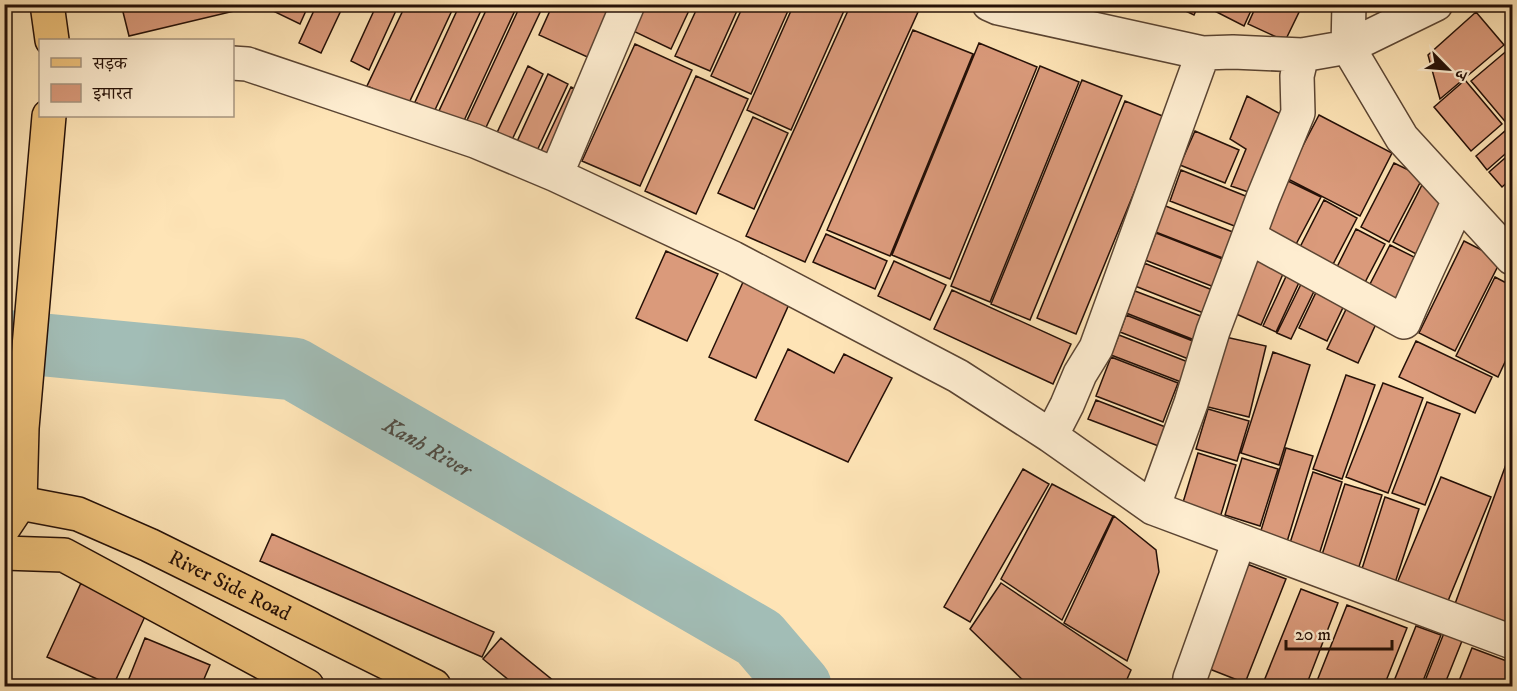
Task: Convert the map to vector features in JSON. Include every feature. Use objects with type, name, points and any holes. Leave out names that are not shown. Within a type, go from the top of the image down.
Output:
[{"type":"main road","points":[[47,4],[52,39]]},
{"type":"main road","name":"River Side Road","points":[[48,119],[22,428],[10,510],[78,514],[129,536],[434,687]]},
{"type":"main road","points":[[4,553],[64,555],[307,687]]},
{"type":"street","points":[[556,175],[628,4]]},
{"type":"street","points":[[989,4],[998,9],[1203,53],[1302,55],[1348,47],[1436,4]]},
{"type":"street","points":[[1349,4],[1348,47],[1402,138],[1512,258]]},
{"type":"street","points":[[1051,436],[1080,374],[1096,348],[1203,53]]},
{"type":"street","points":[[1153,508],[1191,403],[1213,331],[1298,112],[1297,76],[1302,55]]},
{"type":"street","points":[[234,63],[247,64],[475,141],[556,175],[733,258],[947,370],[1051,436],[1153,508],[1512,642]]},
{"type":"street","points":[[1249,237],[1404,322],[1459,200]]},
{"type":"street","points":[[1189,687],[1239,541]]},
{"type":"building","points":[[121,4],[246,4],[247,8],[129,36]]},
{"type":"building","points":[[276,4],[309,4],[300,24],[273,11]]},
{"type":"building","points":[[317,4],[344,4],[321,53],[299,43]]},
{"type":"building","points":[[377,4],[399,4],[369,70],[351,61]]},
{"type":"building","points":[[406,4],[455,4],[408,105],[367,86]]},
{"type":"building","points":[[460,4],[484,4],[434,112],[415,102]]},
{"type":"building","points":[[489,4],[518,4],[462,125],[438,113]]},
{"type":"building","points":[[521,4],[544,4],[481,138],[463,129]]},
{"type":"building","points":[[553,4],[619,4],[594,60],[539,35]]},
{"type":"building","points":[[643,4],[692,4],[671,49],[631,30]]},
{"type":"building","points":[[699,4],[740,4],[710,71],[675,56]]},
{"type":"building","points":[[744,4],[791,4],[751,94],[711,76]]},
{"type":"building","points":[[794,4],[847,4],[791,130],[747,110]]},
{"type":"building","points":[[851,4],[902,4],[918,12],[805,262],[746,236]]},
{"type":"building","points":[[1171,4],[1199,4],[1194,15]]},
{"type":"building","points":[[1201,4],[1254,4],[1244,26]]},
{"type":"building","points":[[1257,4],[1303,4],[1285,41],[1248,24]]},
{"type":"building","points":[[1476,12],[1504,45],[1440,99],[1428,55]]},
{"type":"building","points":[[913,30],[973,54],[890,256],[827,230]]},
{"type":"building","points":[[979,43],[1037,67],[950,279],[892,255]]},
{"type":"building","points":[[635,44],[692,70],[640,186],[582,161]]},
{"type":"building","points":[[1510,48],[1512,51],[1512,121],[1508,125],[1471,81]]},
{"type":"building","points":[[528,66],[543,74],[510,144],[495,137]]},
{"type":"building","points":[[1040,66],[1079,82],[990,302],[951,286]]},
{"type":"building","points":[[548,74],[568,84],[535,155],[515,146]]},
{"type":"building","points":[[696,76],[748,99],[696,214],[645,191]]},
{"type":"building","points":[[1082,80],[1122,96],[1030,320],[991,304]]},
{"type":"building","points":[[1465,80],[1502,124],[1471,151],[1434,107]]},
{"type":"building","points":[[571,87],[588,95],[558,159],[541,151]]},
{"type":"building","points":[[1247,96],[1286,117],[1257,195],[1231,186],[1246,149],[1230,139]]},
{"type":"building","points":[[1125,101],[1165,117],[1076,334],[1037,318]]},
{"type":"building","points":[[1319,115],[1392,153],[1360,216],[1286,178]]},
{"type":"building","points":[[753,117],[788,133],[754,209],[718,193]]},
{"type":"building","points":[[1512,125],[1512,148],[1487,170],[1476,156]]},
{"type":"building","points":[[1195,131],[1239,150],[1225,183],[1180,165]]},
{"type":"building","points":[[1512,152],[1512,178],[1502,187],[1489,172]]},
{"type":"building","points":[[1394,163],[1423,177],[1389,242],[1361,227]]},
{"type":"building","points":[[1181,170],[1248,197],[1237,227],[1170,201]]},
{"type":"building","points":[[1288,181],[1321,197],[1294,248],[1262,232]]},
{"type":"building","points":[[1423,183],[1455,199],[1424,258],[1393,242]]},
{"type":"building","points":[[1324,200],[1357,218],[1329,272],[1296,255]]},
{"type":"building","points":[[1163,205],[1238,234],[1228,260],[1153,231]]},
{"type":"building","points":[[1356,229],[1385,244],[1361,290],[1333,275]]},
{"type":"building","points":[[1156,233],[1225,260],[1214,287],[1145,260]]},
{"type":"building","points":[[826,234],[887,261],[875,289],[813,262]]},
{"type":"building","points":[[1464,241],[1501,260],[1455,351],[1419,333]]},
{"type":"building","points":[[1390,245],[1420,260],[1397,306],[1368,288]]},
{"type":"building","points":[[666,251],[718,274],[687,341],[636,318]]},
{"type":"building","points":[[1259,255],[1286,267],[1261,325],[1234,313]]},
{"type":"building","points":[[894,261],[946,285],[930,320],[878,296]]},
{"type":"building","points":[[1144,263],[1215,291],[1206,314],[1135,286]]},
{"type":"building","points":[[1289,270],[1302,276],[1276,332],[1263,326]]},
{"type":"building","points":[[1305,276],[1318,283],[1291,339],[1277,333]]},
{"type":"building","points":[[1495,277],[1512,286],[1512,347],[1498,377],[1456,356]]},
{"type":"building","points":[[744,280],[790,302],[756,378],[709,357]]},
{"type":"building","points":[[1320,284],[1348,297],[1327,341],[1299,328]]},
{"type":"building","points":[[952,290],[1071,344],[1053,384],[934,329]]},
{"type":"building","points":[[1135,291],[1206,318],[1197,341],[1126,313]]},
{"type":"building","points":[[1351,299],[1381,313],[1358,363],[1327,349]]},
{"type":"building","points":[[1126,315],[1198,343],[1191,360],[1120,332]]},
{"type":"building","points":[[1119,335],[1188,362],[1181,382],[1111,355]]},
{"type":"building","points":[[1221,336],[1266,346],[1249,417],[1204,406]]},
{"type":"building","points":[[1416,341],[1492,377],[1475,413],[1399,377]]},
{"type":"building","points":[[788,349],[834,373],[844,354],[892,378],[848,462],[755,420]]},
{"type":"building","points":[[1273,352],[1310,365],[1279,465],[1241,453]]},
{"type":"building","points":[[1111,357],[1178,383],[1163,422],[1096,396]]},
{"type":"building","points":[[1346,375],[1375,385],[1342,479],[1313,469]]},
{"type":"building","points":[[1383,383],[1423,398],[1388,493],[1346,477]]},
{"type":"building","points":[[1096,400],[1168,428],[1161,447],[1088,419]]},
{"type":"building","points":[[1427,402],[1460,414],[1425,505],[1392,493]]},
{"type":"building","points":[[1208,409],[1249,421],[1237,461],[1196,449]]},
{"type":"building","points":[[1286,448],[1313,456],[1286,545],[1259,537]]},
{"type":"building","points":[[1512,448],[1512,635],[1452,612]]},
{"type":"building","points":[[1198,453],[1236,465],[1219,521],[1181,509]]},
{"type":"building","points":[[1242,458],[1278,469],[1260,526],[1225,515]]},
{"type":"building","points":[[1023,469],[1049,484],[970,622],[944,607]]},
{"type":"building","points":[[1313,472],[1342,482],[1317,561],[1287,552]]},
{"type":"building","points":[[1441,477],[1491,497],[1443,613],[1393,593]]},
{"type":"building","points":[[1052,484],[1113,516],[1062,620],[1001,579]]},
{"type":"building","points":[[1345,484],[1382,495],[1355,579],[1318,567]]},
{"type":"building","points":[[1385,497],[1419,509],[1393,589],[1359,578]]},
{"type":"building","points":[[1114,516],[1156,550],[1159,572],[1127,661],[1064,623]]},
{"type":"building","points":[[272,534],[494,632],[482,657],[260,561]]},
{"type":"building","points":[[1247,564],[1286,579],[1245,683],[1207,668]]},
{"type":"building","points":[[81,583],[147,612],[113,686],[47,657]]},
{"type":"building","points":[[1001,583],[1131,670],[1124,686],[1029,686],[970,629]]},
{"type":"building","points":[[1301,589],[1338,603],[1306,686],[1262,686]]},
{"type":"building","points":[[1347,605],[1407,628],[1384,686],[1315,686]]},
{"type":"building","points":[[1416,626],[1441,635],[1421,686],[1392,686]]},
{"type":"building","points":[[1444,633],[1462,641],[1444,686],[1423,686]]},
{"type":"building","points":[[145,638],[210,665],[201,686],[126,686]]},
{"type":"building","points":[[501,638],[560,686],[516,686],[483,659]]},
{"type":"building","points":[[1472,648],[1512,663],[1512,686],[1457,686]]},
{"type":"waterway","name":"Kanh River","points":[[4,341],[294,369],[759,638],[800,686]]}]
